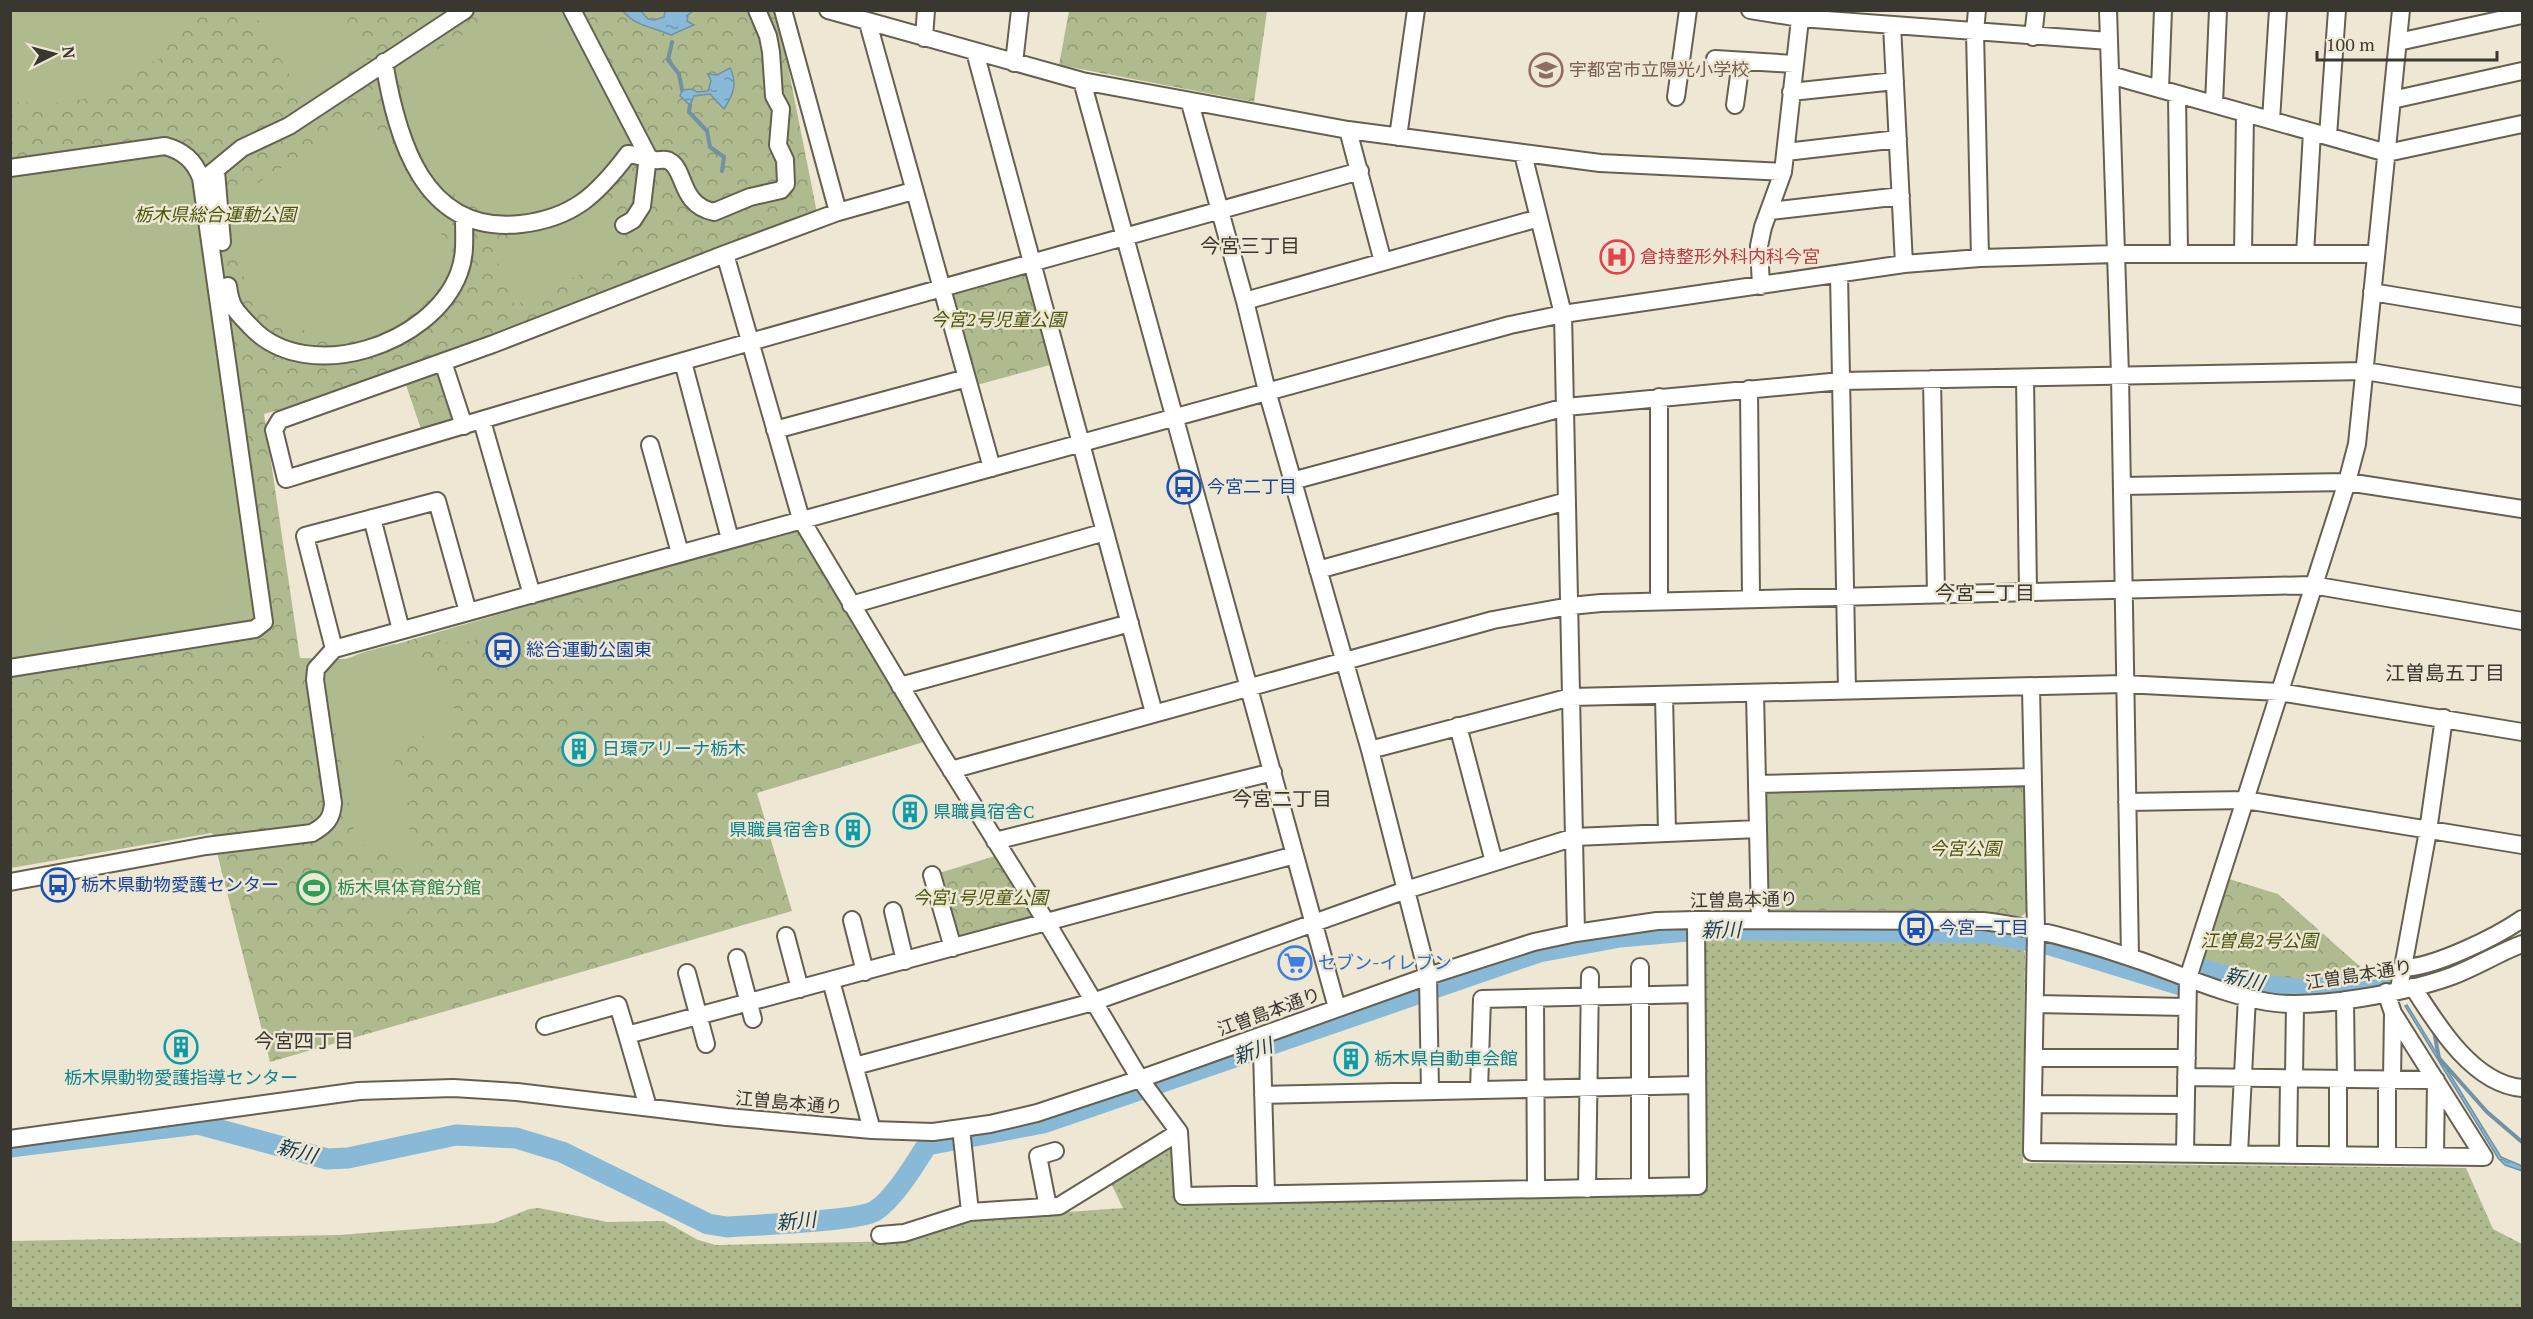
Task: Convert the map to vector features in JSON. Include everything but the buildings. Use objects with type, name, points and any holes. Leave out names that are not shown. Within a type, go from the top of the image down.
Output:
[{"type":"street","points":[[208,174],[242,148],[289,126],[465,10]]},
{"type":"street","points":[[572,10],[648,156],[642,206],[633,220],[624,225]]},
{"type":"street","points":[[384,62],[395,119],[404,145],[421,177],[444,203],[464,218],[504,226],[532,223],[562,215],[585,202],[608,181],[628,154],[648,156],[654,160],[668,160],[672,163],[692,200],[708,211],[714,212],[744,200],[781,190],[786,184],[785,160],[777,141],[781,109],[774,96],[768,36],[757,10]]},
{"type":"street","points":[[783,10],[838,212]]},
{"type":"street","points":[[924,38],[926,10]]},
{"type":"street","points":[[1014,63],[1020,10]]},
{"type":"street","points":[[1398,137],[1416,10]]},
{"type":"street","points":[[1676,97],[1688,10]]},
{"type":"street","points":[[1750,10],[1858,17],[1916,28],[2109,41]]},
{"type":"street","points":[[1916,28],[1918,10]]},
{"type":"street","points":[[1977,10],[1975,32],[1980,258]]},
{"type":"street","points":[[2033,37],[2036,10]]},
{"type":"street","points":[[2108,10],[2120,375],[2130,957]]},
{"type":"street","points":[[2160,89],[2163,10]]},
{"type":"street","points":[[2214,104],[2218,10]]},
{"type":"street","points":[[2271,120],[2278,10]]},
{"type":"street","points":[[2305,254],[2337,10]]},
{"type":"street","points":[[2185,1153],[2188,978],[2312,585],[2347,482],[2357,444],[2401,10]]},
{"type":"street","points":[[833,11],[868,23],[1082,81],[1190,103],[1348,130],[1600,164],[1783,172]]},
{"type":"street","points":[[1761,286],[1759,246],[1763,227],[1783,172],[1800,14]]},
{"type":"street","points":[[2398,42],[2523,15]]},
{"type":"street","points":[[868,23],[992,468]]},
{"type":"street","points":[[1892,25],[1904,264]]},
{"type":"street","points":[[975,52],[1154,713]]},
{"type":"street","points":[[1715,59],[1794,64]]},
{"type":"street","points":[[1735,105],[1741,61]]},
{"type":"street","points":[[2392,100],[2523,71]]},
{"type":"street","points":[[2110,75],[2387,153],[2523,124]]},
{"type":"street","points":[[1082,81],[1337,1008]]},
{"type":"street","points":[[1791,92],[1895,81]]},
{"type":"street","points":[[2177,94],[2179,254]]},
{"type":"street","points":[[1190,103],[1292,482],[1370,750],[1428,976],[1430,1091]]},
{"type":"street","points":[[2243,254],[2245,113]]},
{"type":"street","points":[[1348,130],[1383,262]]},
{"type":"street","points":[[1786,152],[1898,139]]},
{"type":"street","points":[[10,168],[165,146],[178,149],[208,174],[220,226],[231,306],[260,336],[283,350],[313,357],[350,354],[399,337],[420,323],[442,300],[459,274],[465,251],[464,218]]},
{"type":"street","points":[[1523,154],[1563,314],[1576,933]]},
{"type":"street","points":[[913,191],[838,212],[443,362],[280,420],[274,430],[286,479],[751,341],[1360,171]]},
{"type":"street","points":[[10,668],[255,629],[264,622],[208,174]]},
{"type":"street","points":[[1770,211],[1901,196]]},
{"type":"street","points":[[1245,301],[1539,218]]},
{"type":"street","points":[[725,254],[801,519],[1140,1079],[1179,1132],[1183,1196],[1698,1186],[1696,920]]},
{"type":"street","points":[[10,882],[195,848],[312,833],[326,826],[332,813],[333,802],[315,680],[316,669],[334,649],[730,538],[1510,325],[1563,314],[1904,264],[1980,258],[2116,254],[2376,254]]},
{"type":"street","points":[[1839,274],[1847,690]]},
{"type":"street","points":[[2372,292],[2523,317]]},
{"type":"street","points":[[443,362],[464,426]]},
{"type":"street","points":[[683,362],[730,538]]},
{"type":"street","points":[[1292,482],[1566,407],[1841,381],[2365,371],[2523,397]]},
{"type":"street","points":[[775,430],[967,378]]},
{"type":"street","points":[[2025,378],[2028,592]]},
{"type":"street","points":[[1932,379],[1936,594]]},
{"type":"street","points":[[1749,389],[1751,598]]},
{"type":"street","points":[[1659,397],[1659,601]]},
{"type":"street","points":[[482,421],[532,595]]},
{"type":"street","points":[[650,445],[680,553]]},
{"type":"street","points":[[2122,486],[2347,482],[2523,509]]},
{"type":"street","points":[[334,649],[305,536],[437,501],[468,612]]},
{"type":"street","points":[[1318,570],[1567,501]]},
{"type":"street","points":[[372,518],[401,630]]},
{"type":"street","points":[[851,605],[1105,532]]},
{"type":"street","points":[[951,770],[1493,620],[1570,606],[1751,598],[2123,592],[2312,585],[2523,621]]},
{"type":"street","points":[[900,686],[1130,623]]},
{"type":"street","points":[[1370,750],[1571,697],[2124,684],[2279,692],[2523,732]]},
{"type":"street","points":[[2031,687],[2036,931],[2032,1152],[2484,1157],[2392,1013]]},
{"type":"street","points":[[1755,693],[1760,919]]},
{"type":"street","points":[[1664,695],[1667,832]]},
{"type":"street","points":[[2387,1155],[2392,1013],[2399,989],[2428,831],[2444,718]]},
{"type":"street","points":[[1458,726],[1494,862]]},
{"type":"street","points":[[995,841],[1273,772]]},
{"type":"street","points":[[1757,784],[2033,777]]},
{"type":"street","points":[[2127,802],[2246,800],[2523,845]]},
{"type":"street","points":[[855,1066],[1094,1002],[1314,925],[1406,890],[1575,837],[1758,829]]},
{"type":"street","points":[[627,1035],[699,1017],[751,1011],[800,989],[1295,855]]},
{"type":"street","points":[[932,876],[953,948]]},
{"type":"street","points":[[892,911],[905,961]]},
{"type":"street","name":"江曽島本通り","points":[[10,1139],[276,1101],[404,1088],[517,1092],[872,1130],[933,1132],[1037,1113],[1140,1079],[1428,976],[1534,942],[1634,924],[1760,919],[1969,920],[2000,923],[2130,957],[2247,997],[2295,1004],[2344,1000],[2455,975],[2523,944]]},
{"type":"street","points":[[2402,968],[2411,968],[2441,960],[2523,919]]},
{"type":"street","points":[[852,920],[865,972]]},
{"type":"street","points":[[786,936],[800,989]]},
{"type":"street","points":[[737,958],[751,1011]]},
{"type":"street","points":[[1640,967],[1640,1187]]},
{"type":"street","points":[[687,973],[706,1044]]},
{"type":"street","points":[[1587,1189],[1590,976]]},
{"type":"street","points":[[831,981],[872,1130]]},
{"type":"street","points":[[2399,989],[2477,1068],[2510,1087],[2523,1088]]},
{"type":"street","points":[[1479,1090],[1482,999],[1696,994]]},
{"type":"street","points":[[2239,1153],[2247,997]]},
{"type":"street","points":[[1535,998],[1536,1189]]},
{"type":"street","points":[[2338,1154],[2344,1000]]},
{"type":"street","points":[[2035,1004],[2187,1007]]},
{"type":"street","points":[[2288,1154],[2295,1004]]},
{"type":"street","points":[[545,1026],[618,1005],[648,1107]]},
{"type":"street","points":[[1257,1037],[1262,1051],[1266,1194]]},
{"type":"street","points":[[2034,1058],[2187,1058]]},
{"type":"street","points":[[2186,1077],[2436,1080]]},
{"type":"street","points":[[2435,1155],[2436,1080]]},
{"type":"street","points":[[1263,1095],[1696,1085]]},
{"type":"street","points":[[2033,1104],[2186,1105]]},
{"type":"street","points":[[961,1128],[970,1212]]},
{"type":"street","points":[[880,1235],[904,1233],[970,1212],[1059,1206],[1179,1132]]},
{"type":"street","points":[[1048,1207],[1038,1156],[1055,1151]]},
{"type":"green space","points":[[10,11],[179,11],[178,24],[174,24],[163,57],[107,91],[94,96],[66,102],[39,103],[11,101]]},
{"type":"green space","name":"栃木県総合運動公園","points":[[11,11],[777,11],[818,218],[465,356],[264,414],[300,658],[345,659],[798,528],[927,741],[757,793],[792,911],[270,1062],[212,833],[11,868]]},
{"type":"green space","points":[[253,11],[338,11],[367,60],[303,98]]},
{"type":"green space","points":[[502,11],[562,11],[629,131],[618,161],[614,165],[586,191],[569,202],[551,209],[514,213],[476,205],[459,197],[430,173],[422,162],[406,124],[402,97],[403,70]]},
{"type":"green space","points":[[1069,11],[1267,11],[1254,102],[1059,65]]},
{"type":"green space","points":[[354,122],[370,125],[382,132],[455,258],[442,281],[425,303],[401,322],[374,333],[345,337],[317,334],[291,324],[268,308],[249,286],[236,258],[233,244],[234,199]]},
{"type":"green space","points":[[165,155],[181,162],[192,175],[258,622],[11,660],[11,174]]},
{"type":"green space","points":[[610,199],[632,250],[515,305],[492,248]]},
{"type":"green space","name":"今宮2号児童公園","points":[[1025,273],[1050,365],[977,385],[950,293]]},
{"type":"green space","points":[[436,371],[440,373],[454,414],[449,423],[422,432],[405,382]]},
{"type":"green space","points":[[511,612],[514,615],[505,632],[454,645],[437,639],[436,635],[439,632]]},
{"type":"green space","points":[[394,644],[448,677],[456,717],[441,736],[460,752],[450,767],[414,725],[390,770],[419,781],[414,799],[403,806],[428,896],[411,881],[392,856],[372,846],[357,846],[330,702],[331,686],[340,666],[357,655]]},
{"type":"green space","name":"今宮公園","points":[[2021,785],[2029,794],[2030,908],[2021,917],[1957,911],[1767,910],[1762,795],[1768,789]]},
{"type":"green space","name":"今宮1号児童公園","points":[[995,856],[1034,914],[1029,923],[954,941],[936,874]]},
{"type":"green space","name":"江曽島2号公園","points":[[2229,879],[2278,894],[2381,985],[2296,996],[2255,990],[2198,971]]},
{"type":"green space","points":[[395,902],[407,906],[409,911],[373,922],[370,918],[374,909]]},
{"type":"green space","points":[[1705,935],[2012,941],[2022,947],[2025,953],[2023,1163],[2466,1168],[2493,1229],[2522,1244],[2522,1308],[11,1308],[10,1241],[339,1235],[494,1223],[529,1209],[539,1208],[607,1222],[664,1221],[698,1240],[716,1245],[902,1241],[986,1218],[1123,1208],[1110,1181],[1175,1142],[1180,1205],[1256,1200],[1703,1194],[1699,943]]},
{"type":"water","points":[[623,11],[641,11],[648,19],[654,20],[664,17],[665,11],[693,11],[688,15],[687,21],[694,25],[671,35],[639,24]]},
{"type":"water","points":[[730,68],[734,84],[730,99],[724,109],[710,94],[694,96],[690,105],[680,96],[682,90],[708,91],[711,81],[708,74],[717,75]]},
{"type":"water","points":[[2228,975],[2269,985],[2306,988],[2384,979],[2385,983],[2296,995],[2262,992],[2226,981]]},
{"type":"water","points":[[2407,1005],[2501,1157],[2522,1166],[2522,1171],[2505,1165],[2498,1158],[2405,1006]]},
{"type":"waterway","points":[[672,42],[668,60],[679,74],[682,90]]},
{"type":"waterway","points":[[690,105],[689,112],[707,131],[710,147],[724,157],[722,171]]},
{"type":"waterway","name":"新川","points":[[10,1147],[198,1124],[327,1159],[348,1158],[456,1135],[516,1138],[562,1152],[708,1224],[727,1227],[805,1222],[849,1217],[875,1211],[897,1190],[927,1145],[1043,1123],[1539,952],[1620,937],[1710,929],[1988,933],[2050,945],[2187,987],[2202,969],[2253,984],[2303,990],[2420,973]]},
{"type":"waterway","points":[[2434,1031],[2439,1058],[2487,1112],[2522,1142]]},
{"type":"place","name":"宇都宮市立陽光小学校","points":[[1546,70]]},
{"type":"place","name":"倉持整形外科内科今宮","points":[[1617,257]]},
{"type":"place","name":"今宮二丁目","points":[[1184,487]]},
{"type":"place","name":"総合運動公園東","points":[[503,650]]},
{"type":"place","name":"日環アリーナ栃木","points":[[579,749]]},
{"type":"place","name":"県職員宿舎C","points":[[910,812]]},
{"type":"place","name":"県職員宿舎B","points":[[853,830]]},
{"type":"place","name":"栃木県動物愛護センター","points":[[58,885]]},
{"type":"place","name":"栃木県体育館分館","points":[[314,888]]},
{"type":"place","name":"今宮一丁目","points":[[1916,928]]},
{"type":"place","name":"セブン-イレブン","points":[[1295,963]]},
{"type":"place","name":"栃木県動物愛護指導センター","points":[[181,1047]]},
{"type":"place","name":"栃木県自動車会館","points":[[1351,1059]]},
{"type":"district","name":"今宮三丁目","points":[[1250,246]]},
{"type":"district","name":"今宮一丁目","points":[[1985,593]]},
{"type":"district","name":"江曽島五丁目","points":[[2445,673]]},
{"type":"district","name":"今宮二丁目","points":[[1282,799]]},
{"type":"district","name":"今宮四丁目","points":[[304,1041]]}]
